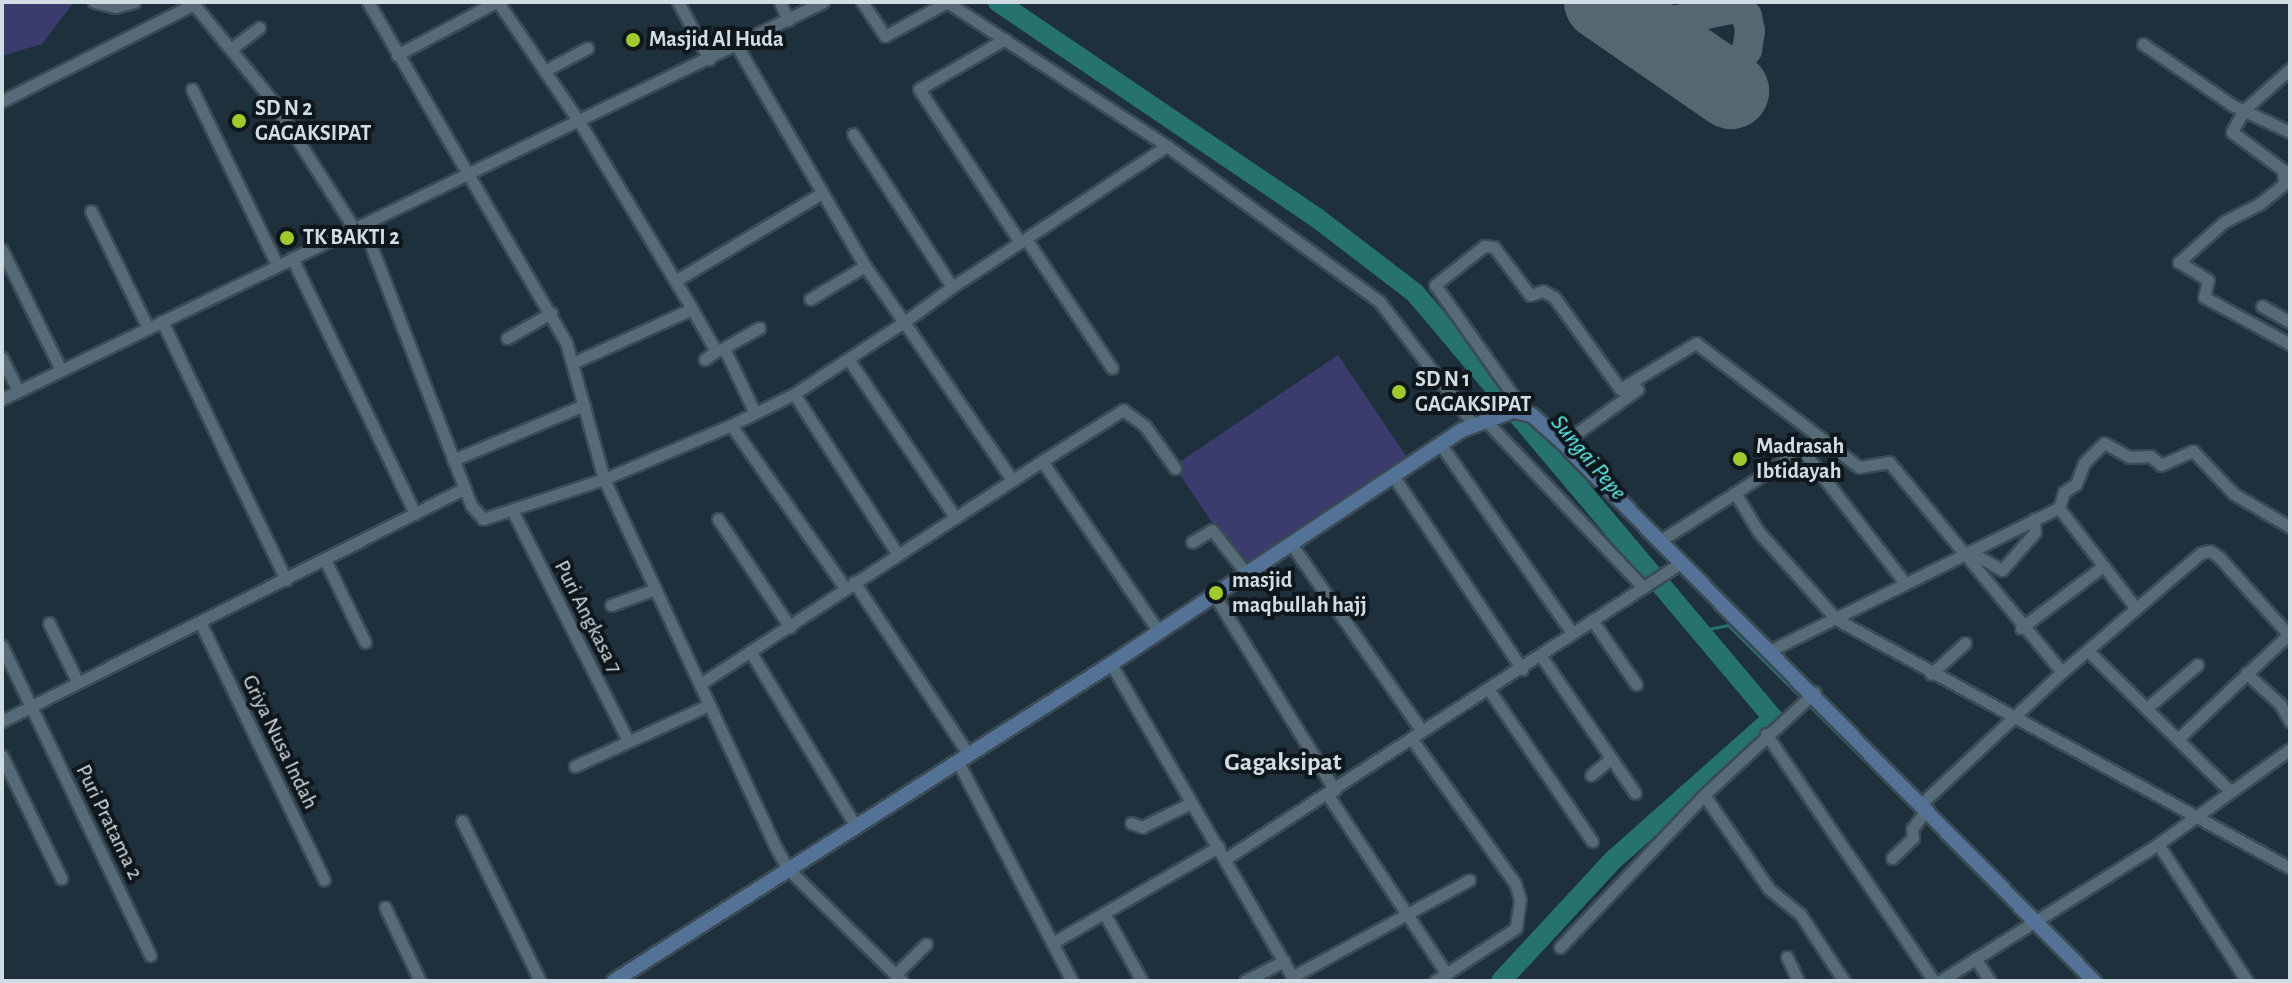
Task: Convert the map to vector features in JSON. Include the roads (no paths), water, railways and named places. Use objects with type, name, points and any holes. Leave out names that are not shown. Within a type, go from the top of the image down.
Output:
[{"type":"main road","points":[[614,981],[1111,664],[1441,445],[1483,420],[1518,411],[1563,443],[1658,542],[1674,567],[1814,694],[1923,813],[2094,981]]},
{"type":"street","points":[[94,2],[115,7],[134,2]]},
{"type":"street","points":[[368,2],[466,174],[551,313],[575,362],[604,479],[653,590],[788,869],[898,978],[926,944]]},
{"type":"street","points":[[397,55],[497,2],[580,123],[692,309],[715,353],[754,411]]},
{"type":"street","points":[[678,2],[709,59]]},
{"type":"street","points":[[780,2],[788,20]]},
{"type":"street","points":[[2,399],[466,174],[580,123],[823,2]]},
{"type":"street","points":[[862,2],[885,36],[947,2],[1167,146],[1379,301],[1483,420],[1646,585]]},
{"type":"street","points":[[2,101],[193,3],[232,48],[359,226],[453,460],[483,519],[604,479],[731,425],[754,411],[794,394],[1167,146]]},
{"type":"street","points":[[232,48],[259,28]]},
{"type":"street","points":[[1005,39],[919,89],[1112,368]]},
{"type":"street","points":[[2143,44],[2244,110],[2290,132]]},
{"type":"street","points":[[737,46],[865,266],[1012,480]]},
{"type":"street","points":[[546,70],[587,48]]},
{"type":"street","points":[[2290,69],[2244,110],[2232,132],[2283,170],[2284,184],[2259,204],[2225,221],[2179,262],[2208,280],[2204,297],[2290,344]]},
{"type":"street","points":[[192,89],[277,265]]},
{"type":"street","points":[[853,134],[952,287]]},
{"type":"street","points":[[675,281],[822,193]]},
{"type":"street","points":[[91,211],[148,328]]},
{"type":"street","points":[[1518,411],[1435,285],[1484,246],[1494,247],[1530,295],[1549,292],[1554,297],[1620,389],[1696,343],[1859,467],[1889,462],[1966,552],[2021,628],[2062,672]]},
{"type":"street","points":[[2,250],[61,370]]},
{"type":"street","points":[[292,258],[415,514]]},
{"type":"street","points":[[810,299],[865,266]]},
{"type":"street","points":[[2262,306],[2290,322]]},
{"type":"street","points":[[575,362],[692,309]]},
{"type":"street","points":[[507,338],[551,313]]},
{"type":"street","points":[[162,321],[286,580]]},
{"type":"street","points":[[715,353],[759,328]]},
{"type":"street","points":[[2,358],[18,391]]},
{"type":"street","points":[[849,360],[955,517]]},
{"type":"street","points":[[1563,443],[1677,360]]},
{"type":"street","points":[[794,394],[897,553]]},
{"type":"street","points":[[453,460],[584,405]]},
{"type":"street","points":[[700,684],[897,553],[1123,410],[1145,426],[1175,468]]},
{"type":"street","points":[[731,425],[850,585],[963,759],[1072,981]]},
{"type":"street","points":[[1658,542],[1804,452],[1819,438]]},
{"type":"street","points":[[1767,652],[2059,508],[2084,463],[2107,442],[2129,457],[2150,456],[2161,465],[2190,450],[2246,503],[2290,527]]},
{"type":"street","points":[[1441,445],[1572,633]]},
{"type":"street","points":[[1804,452],[1905,583]]},
{"type":"street","points":[[1042,461],[1159,632]]},
{"type":"street","points":[[1394,477],[1522,669]]},
{"type":"street","points":[[2,721],[77,681],[326,562],[465,488]]},
{"type":"street","points":[[1735,493],[1758,531],[1836,619],[1931,674],[2199,815],[2290,868]]},
{"type":"street","points":[[2059,508],[2135,607]]},
{"type":"street","name":"Puri Angkasa 7","points":[[512,510],[628,741]]},
{"type":"street","points":[[718,519],[790,627]]},
{"type":"street","points":[[1966,552],[2002,570],[2035,532],[2034,519]]},
{"type":"street","points":[[1192,542],[1212,530],[1247,574]]},
{"type":"street","points":[[1291,544],[1422,731]]},
{"type":"street","points":[[1892,858],[1913,838],[1923,813],[2062,672],[2089,652],[2135,607],[2210,551],[2289,635],[2180,737]]},
{"type":"street","points":[[326,562],[365,642]]},
{"type":"street","points":[[1225,859],[1522,669],[1674,567]]},
{"type":"street","points":[[2021,628],[2102,567]]},
{"type":"street","points":[[611,605],[653,590]]},
{"type":"street","points":[[1215,596],[1331,792],[1446,973]]},
{"type":"street","points":[[1592,620],[1636,684]]},
{"type":"street","name":"Griya Nusa Indah","points":[[200,622],[324,880]]},
{"type":"street","points":[[49,623],[77,681]]},
{"type":"street","points":[[1931,674],[1965,643]]},
{"type":"street","name":"Puri Pratama 2","points":[[2,646],[150,955]]},
{"type":"street","points":[[750,651],[855,825]]},
{"type":"street","points":[[2089,652],[2180,737],[2231,792]]},
{"type":"street","points":[[1541,656],[1635,793]]},
{"type":"street","points":[[1111,664],[1294,979],[1469,880]]},
{"type":"street","points":[[2148,707],[2197,665]]},
{"type":"street","points":[[2246,673],[2280,704],[2290,721]]},
{"type":"street","points":[[1489,690],[1592,841]]},
{"type":"street","points":[[1560,947],[1704,795],[1766,734],[1814,694]]},
{"type":"street","points":[[575,766],[709,705]]},
{"type":"street","points":[[1766,734],[1937,981],[2158,844],[2290,749]]},
{"type":"street","points":[[1411,738],[1515,883],[1520,899],[1516,928],[1435,981]]},
{"type":"street","points":[[2,756],[61,878]]},
{"type":"street","points":[[1591,775],[1611,758]]},
{"type":"street","points":[[1704,795],[1769,889],[1800,914],[1844,981]]},
{"type":"street","points":[[1131,823],[1142,827],[1191,803]]},
{"type":"street","points":[[462,821],[540,981]]},
{"type":"street","points":[[2158,844],[2247,981]]},
{"type":"street","points":[[1054,942],[1218,847]]},
{"type":"street","points":[[385,907],[420,981]]},
{"type":"street","points":[[1104,913],[1142,981]]},
{"type":"street","points":[[1787,957],[1798,981]]},
{"type":"street","points":[[1975,958],[1990,981]]},
{"type":"street","points":[[1245,981],[1284,961]]},
{"type":"waterway","name":"Sungai Pepe","points":[[998,2],[1317,218],[1415,293],[1773,718],[1614,859],[1501,981]]},
{"type":"waterway","points":[[1698,631],[1728,625],[1963,858]]},
{"type":"waterway","points":[[2064,960],[2083,981]]},
{"type":"place","name":"Masjid Al Huda","points":[[633,40]]},
{"type":"place","name":"SD N 2 GAGAKSIPAT","points":[[239,121]]},
{"type":"place","name":"TK BAKTI 2","points":[[287,238]]},
{"type":"place","name":"SD N 1 GAGAKSIPAT","points":[[1399,392]]},
{"type":"place","name":"Madrasah Ibtidayah","points":[[1740,459]]},
{"type":"place","name":"masjid maqbullah hajj","points":[[1216,593]]},
{"type":"district","name":"Gagaksipat","points":[[1283,763]]}]
